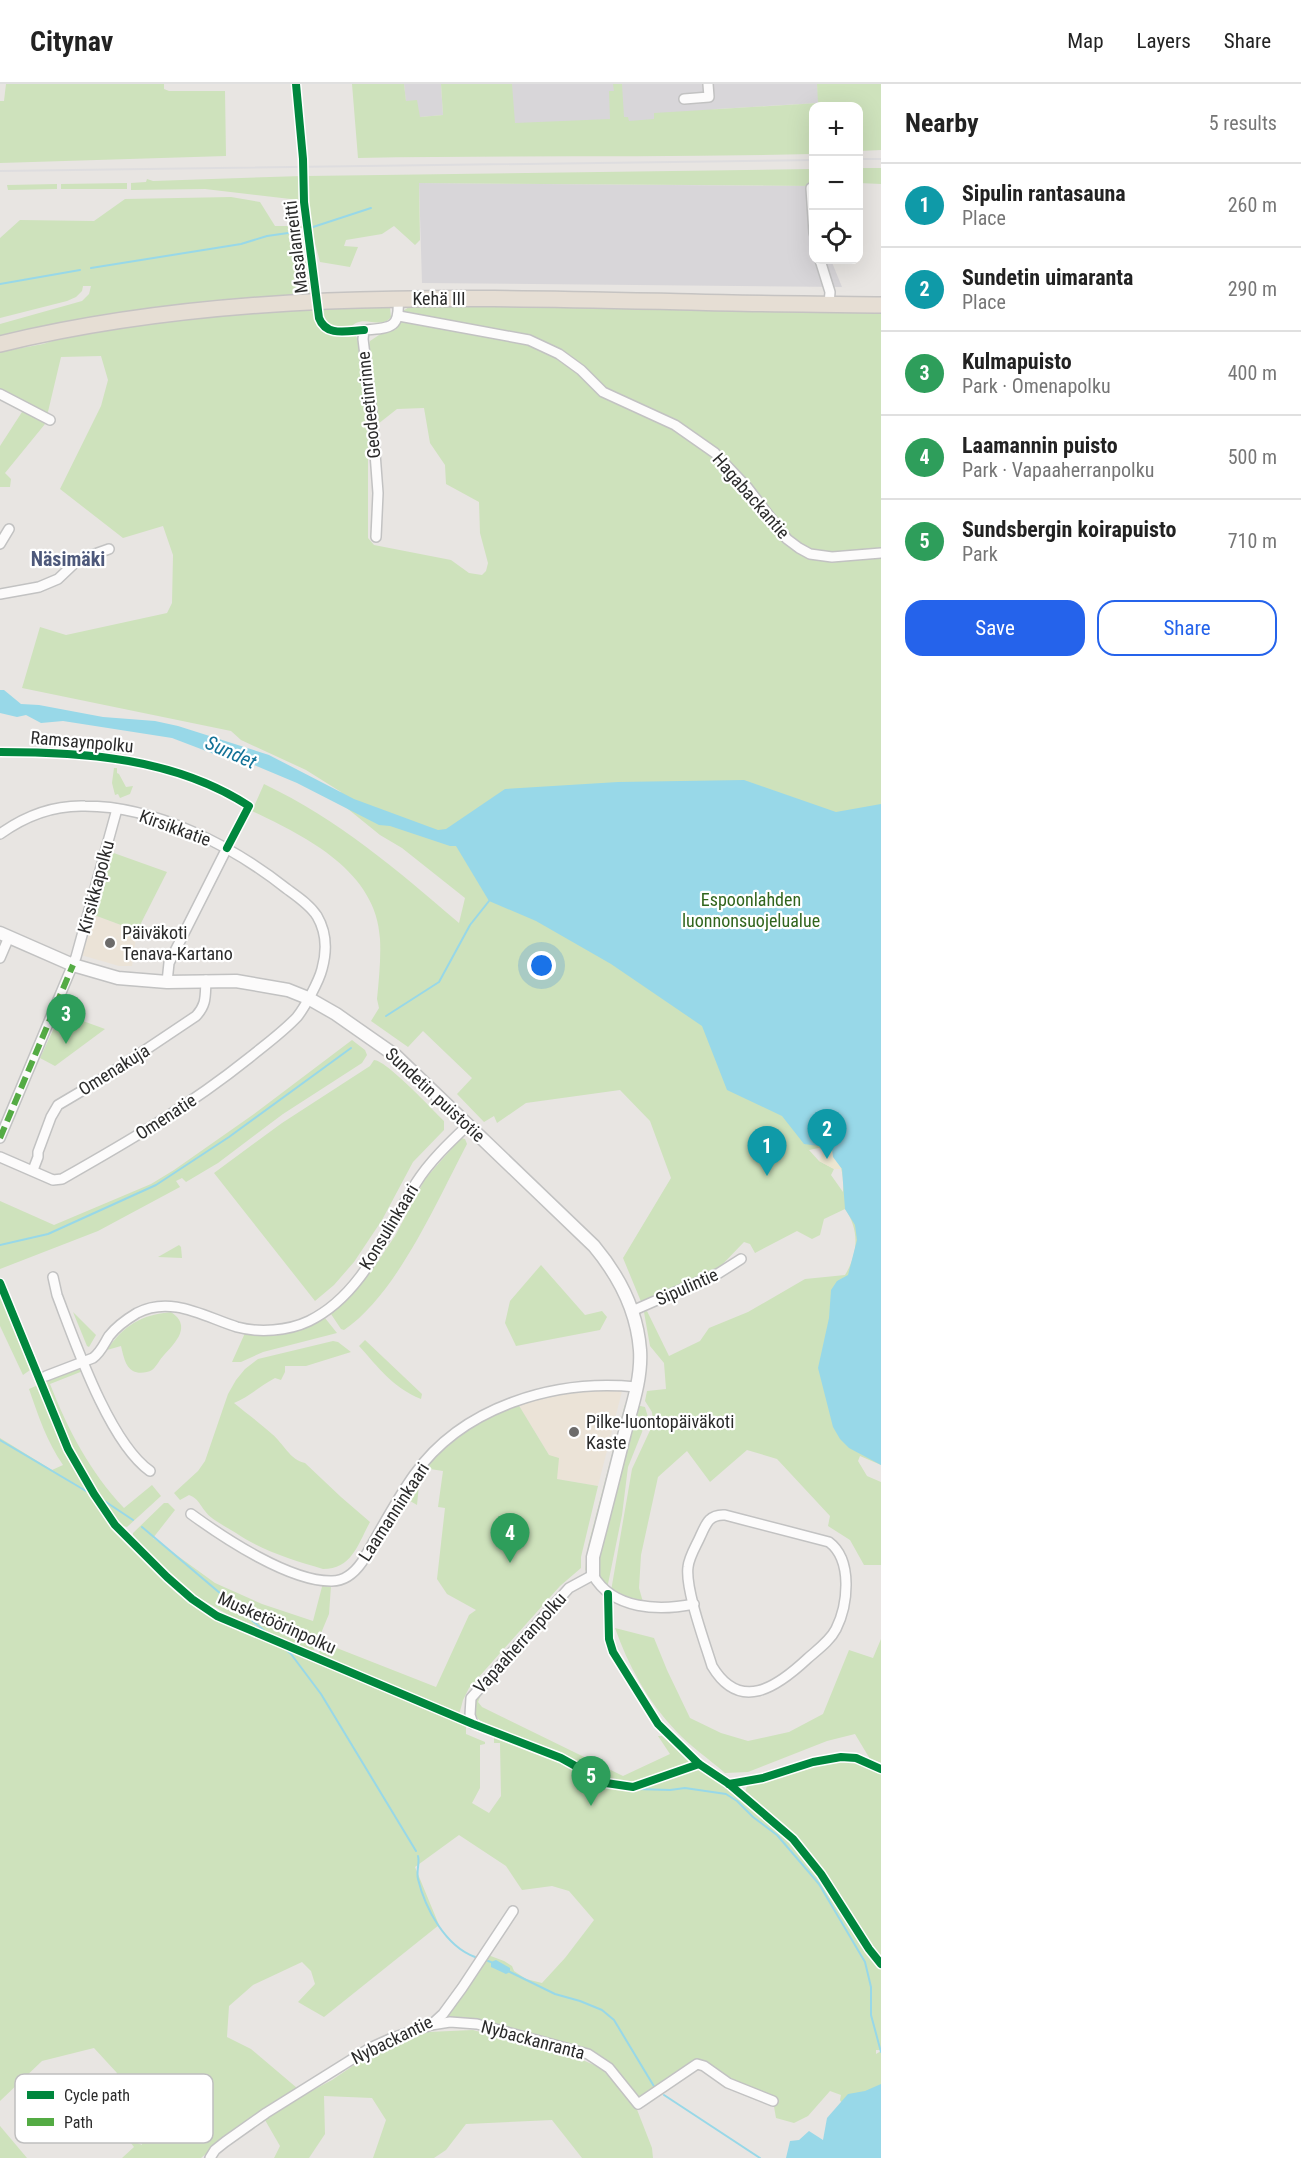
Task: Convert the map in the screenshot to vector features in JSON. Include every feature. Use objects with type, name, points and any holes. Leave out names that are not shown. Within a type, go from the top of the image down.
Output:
[{"type":"highway","name":"Kehä III","points":[[0,344],[86,327],[183,312],[338,301],[543,299],[881,305]]},
{"type":"street","points":[[684,99],[709,97],[708,84]]},
{"type":"street","points":[[821,264],[830,292],[829,304]]},
{"type":"street","points":[[398,299],[399,316]]},
{"type":"street","name":"Geodeetinrinne","points":[[376,537],[377,482],[363,339],[364,330],[388,327],[394,324],[399,316]]},
{"type":"street","name":"Hagabackantie","points":[[399,316],[529,340],[559,354],[581,370],[603,392],[675,425],[716,453],[747,487],[787,539],[799,548],[810,554],[832,557],[881,553]]},
{"type":"street","points":[[0,394],[50,420]]},
{"type":"street","points":[[0,544],[9,529]]},
{"type":"street","points":[[0,594],[39,587],[58,579],[78,560],[109,549]]},
{"type":"street","name":"Kirsikkatie","points":[[0,834],[28,817],[54,808],[86,806],[117,809],[174,824],[227,848],[273,878],[311,908],[318,917],[325,937],[325,955],[322,971],[308,998]]},
{"type":"street","name":"Kirsikkapolku","points":[[0,1138],[73,965],[89,915],[117,809]]},
{"type":"street","points":[[167,982],[169,963],[227,848]]},
{"type":"street","points":[[0,958],[5,935]]},
{"type":"street","name":"Sundetin puistotie","points":[[5,935],[73,965],[118,978],[167,982],[236,981],[288,990],[308,998],[336,1014],[396,1056],[594,1246],[617,1277],[632,1311],[640,1349],[636,1387],[593,1557],[593,1575]]},
{"type":"street","name":"Omenakuja","points":[[33,1170],[51,1117],[58,1105],[196,1017],[203,1008],[206,980]]},
{"type":"street","name":"Omenatie","points":[[0,1156],[53,1180],[62,1179],[144,1133],[220,1081],[282,1031],[298,1015],[308,998]]},
{"type":"street","name":"Konsulinkaari","points":[[46,1376],[83,1362],[99,1353],[110,1335],[123,1322],[151,1308],[187,1307],[239,1327],[269,1330],[293,1327],[325,1312],[356,1281],[369,1264],[417,1181],[468,1125]]},
{"type":"street","name":"Sipulintie","points":[[632,1311],[720,1273],[741,1259]]},
{"type":"street","points":[[54,1277],[57,1295],[83,1362],[116,1428],[135,1458],[150,1471]]},
{"type":"street","name":"Laamanninkaari","points":[[191,1514],[216,1533],[292,1573],[333,1582],[355,1571],[425,1461],[475,1420],[523,1398],[547,1392],[588,1386],[636,1387]]},
{"type":"street","points":[[725,1515],[829,1542],[838,1552],[846,1570],[841,1615],[830,1637],[789,1676],[762,1689],[740,1691],[729,1687],[720,1678],[712,1666],[694,1604],[688,1567],[704,1528],[709,1519],[716,1516],[725,1515]]},
{"type":"street","points":[[593,1575],[608,1594],[636,1604],[656,1609],[694,1604]]},
{"type":"street","name":"Vapaaherranpolku","points":[[473,1725],[470,1715],[471,1698],[478,1688],[569,1588],[593,1575]]},
{"type":"street","name":"Nybackantie","points":[[210,2158],[225,2142],[348,2060],[392,2038],[431,2025],[443,2014],[462,1988],[513,1911]]},
{"type":"street","name":"Nybackanranta","points":[[431,2025],[450,2022],[477,2024],[588,2054],[609,2068],[638,2104],[697,2064],[704,2066],[728,2083],[773,2101]]},
{"type":"shaded area","points":[[404,84],[441,84],[443,115],[420,117],[406,102]]},
{"type":"shaded area","points":[[505,84],[817,84],[819,102],[717,109],[510,147]]},
{"type":"shaded area","points":[[419,183],[809,186],[809,264],[833,264],[842,287],[422,283]]},
{"type":"shaded area","name":"Päiväkoti Tenava-Kartano","points":[[94,915],[137,931],[132,966],[119,966],[81,955]]},
{"type":"shaded area","name":"Pilke-luontopäiväkoti Kaste","points":[[574,1391],[622,1391],[598,1486],[557,1479],[549,1455],[518,1404]]},
{"type":"green space","points":[[6,84],[164,84],[164,89],[169,91],[225,91],[226,156],[0,163],[0,101],[4,101]]},
{"type":"green space","points":[[352,84],[404,84],[406,101],[417,100],[420,117],[443,115],[441,84],[512,84],[515,123],[610,119],[609,91],[614,91],[613,84],[622,84],[624,117],[628,117],[629,121],[654,119],[654,113],[809,104],[809,154],[358,158]]},
{"type":"green space","points":[[817,84],[881,84],[881,150],[863,151],[863,102],[818,102]]},
{"type":"green space","points":[[863,168],[881,168],[881,184],[863,183]]},
{"type":"green space","points":[[809,169],[809,186],[419,183],[420,240],[415,245],[394,226],[382,234],[346,240],[344,246],[358,247],[350,267],[320,262],[310,224],[307,176]]},
{"type":"green space","points":[[302,176],[303,197],[299,200],[205,189],[131,190],[131,183],[146,182],[147,179],[153,181]]},
{"type":"green space","points":[[127,183],[127,189],[61,189],[61,184]]},
{"type":"green space","points":[[57,184],[57,189],[8,190],[7,185]]},
{"type":"green space","points":[[231,197],[260,202],[275,226],[303,226],[313,294],[228,299],[155,307],[0,336],[0,324],[82,301],[89,294],[91,286],[83,286],[82,291],[76,297],[67,301],[0,318],[0,238],[20,220],[94,221],[125,199]]},
{"type":"green space","points":[[385,305],[390,308],[391,317],[387,320],[379,323],[360,322],[336,331],[325,325],[320,309]]},
{"type":"green space","points":[[412,305],[881,313],[881,1465],[860,1456],[858,1461],[867,1476],[881,1482],[881,1565],[864,1565],[850,1540],[828,1526],[830,1516],[777,1459],[747,1450],[710,1482],[687,1451],[658,1477],[641,1555],[639,1588],[643,1602],[611,1591],[632,1469],[653,1424],[652,1412],[645,1401],[647,1391],[666,1389],[664,1363],[650,1346],[644,1312],[647,1311],[669,1356],[700,1341],[709,1328],[748,1312],[805,1279],[845,1275],[853,1259],[856,1242],[853,1225],[845,1209],[824,1219],[820,1235],[812,1239],[797,1231],[755,1253],[750,1244],[744,1242],[717,1270],[642,1304],[623,1258],[671,1178],[650,1121],[620,1090],[526,1103],[497,1123],[494,1116],[484,1122],[457,1094],[472,1078],[423,1031],[408,1047],[371,1021],[379,1008],[377,999],[380,939],[376,915],[366,894],[352,875],[335,859],[294,832],[252,811],[264,784],[317,813],[366,847],[459,923],[465,898],[343,805],[341,792],[306,770],[241,740],[231,731],[22,688],[40,627],[66,635],[167,613],[172,603],[173,555],[163,526],[123,538],[60,489],[101,406],[108,380],[101,356],[61,357],[47,416],[0,389],[0,352],[43,344],[65,337],[179,320],[314,308],[318,324],[326,332],[354,334],[358,339],[368,416],[368,538],[374,545],[451,560],[469,573],[482,575],[488,563],[480,533],[479,502],[446,484],[445,465],[430,443],[424,408],[397,409],[378,424],[367,354],[370,341],[382,333],[395,330],[406,315],[403,311]],"holes":[[[819,1148],[826,1151],[840,1165],[843,1192],[831,1175],[834,1169],[819,1161],[809,1150]]]},
{"type":"green space","points":[[22,412],[34,416],[45,424],[5,473],[11,479],[10,487],[0,487],[0,446]]},
{"type":"green space","points":[[114,768],[117,768],[117,773],[126,787],[133,786],[130,794],[120,798],[118,794],[115,795],[112,783]]},
{"type":"green space","points":[[111,852],[167,872],[137,931],[94,915]]},
{"type":"green space","points":[[61,1013],[105,1029],[55,1066],[40,1058]]},
{"type":"green space","points":[[352,1040],[365,1050],[367,1055],[362,1063],[283,1114],[218,1163],[186,1182],[182,1178],[176,1181],[180,1187],[98,1231],[0,1269],[0,1201],[54,1225],[151,1184],[254,1114]]},
{"type":"green space","points":[[374,1060],[388,1068],[420,1096],[444,1121],[444,1130],[413,1162],[382,1220],[354,1262],[334,1285],[315,1301],[214,1173],[282,1123],[370,1066]]},
{"type":"green space","points":[[461,1138],[465,1139],[467,1144],[414,1245],[381,1294],[363,1314],[344,1330],[341,1329],[331,1314],[332,1311],[372,1270],[395,1236],[425,1179]]},
{"type":"green space","points":[[179,1245],[182,1258],[158,1257]]},
{"type":"green space","points":[[541,1265],[585,1315],[602,1311],[607,1317],[600,1330],[516,1346],[505,1323],[510,1301]]},
{"type":"green space","points":[[0,1295],[30,1367],[30,1370],[23,1375],[0,1326]]},
{"type":"green space","points":[[73,1312],[96,1335],[89,1347],[87,1346]]},
{"type":"green space","points":[[171,1312],[180,1323],[180,1334],[152,1370],[140,1373],[130,1369],[121,1346],[107,1350],[120,1334],[134,1323],[160,1313]]},
{"type":"green space","points":[[325,1318],[337,1333],[263,1352],[241,1362],[232,1362],[245,1333],[266,1336],[287,1334],[306,1328]]},
{"type":"green space","points":[[365,1340],[422,1394],[421,1399],[402,1389],[380,1369],[359,1346]]},
{"type":"green space","points":[[333,1341],[351,1352],[306,1366],[285,1366],[281,1380],[275,1378],[234,1403],[370,1522],[358,1547],[347,1560],[333,1568],[323,1569],[256,1545],[211,1517],[197,1500],[189,1495],[180,1500],[174,1493],[198,1471],[205,1461],[228,1394],[245,1369],[258,1359]]},
{"type":"green space","points":[[78,1369],[83,1371],[50,1384],[64,1418],[90,1465],[124,1508],[152,1485],[161,1496],[127,1527],[123,1526],[110,1509],[88,1476],[45,1384],[47,1381]]},
{"type":"green space","points":[[38,1385],[72,1464],[89,1496],[113,1528],[174,1591],[194,1606],[235,1627],[466,1724],[466,1734],[485,1742],[480,1745],[480,1788],[472,1803],[489,1813],[501,1796],[500,1743],[494,1743],[494,1736],[569,1766],[577,1773],[575,1783],[585,1788],[589,1777],[611,1787],[630,1790],[699,1769],[728,1786],[801,1851],[814,1868],[861,1945],[881,1969],[881,2050],[876,2050],[876,2054],[881,2051],[881,2140],[867,2149],[840,2100],[841,2095],[830,2091],[808,2116],[794,2123],[776,2118],[773,2101],[704,2066],[639,2099],[590,2053],[443,2021],[488,1955],[512,1966],[514,1971],[526,1979],[542,1983],[565,1958],[594,1920],[569,1891],[552,1886],[522,1890],[506,1866],[459,1835],[415,1867],[439,1925],[324,2017],[298,2002],[315,1984],[311,1971],[302,1962],[253,1985],[229,2006],[227,2037],[251,2049],[297,2088],[223,2139],[201,2158],[122,2158],[134,2147],[131,2143],[142,2145],[141,2143],[213,2143],[213,2074],[117,2074],[94,2048],[42,2061],[28,2074],[15,2074],[15,2087],[0,2101],[0,1438],[52,1470],[63,1465],[39,1418],[29,1389]]},
{"type":"green space","points":[[628,1403],[588,1567],[585,1571],[588,1546],[625,1404]]},
{"type":"green space","points":[[518,1404],[549,1455],[559,1458],[557,1479],[598,1486],[581,1557],[581,1568],[560,1586],[469,1688],[459,1715],[323,1659],[319,1652],[324,1643],[436,1687],[469,1615],[476,1610],[447,1594],[437,1579],[445,1508],[438,1507],[443,1471],[430,1469],[428,1464],[470,1429]]},
{"type":"green space","points":[[636,1405],[645,1407],[648,1417],[628,1467],[622,1515],[606,1587],[595,1567]]},
{"type":"green space","points":[[420,1475],[417,1505],[405,1498]]},
{"type":"green space","points":[[164,1503],[168,1503],[175,1510],[153,1538],[215,1583],[262,1604],[313,1621],[323,1583],[331,1586],[329,1614],[314,1650],[227,1614],[189,1592],[167,1572],[133,1535]]},
{"type":"green space","points":[[615,1628],[654,1638],[690,1718],[721,1733],[748,1741],[789,1732],[823,1714],[849,1650],[873,1658],[881,1639],[881,1763],[870,1759],[855,1734],[827,1741],[748,1772],[725,1773],[681,1737],[656,1708],[626,1656]]},
{"type":"green space","points":[[483,1690],[478,1702],[482,1707],[623,1776],[670,1754],[658,1736],[662,1736],[688,1759],[689,1763],[687,1766],[632,1784],[613,1782],[559,1754],[488,1729],[490,1726],[478,1719],[473,1711],[475,1701]]},
{"type":"green space","points":[[837,1761],[859,1762],[881,1771],[881,1960],[869,1947],[815,1860],[745,1792],[747,1786],[772,1780],[800,1769]]},
{"type":"green space","points":[[473,2030],[578,2058],[601,2068],[636,2107],[652,2148],[653,2158],[582,2158],[552,2120],[466,2124],[446,2150],[434,2158],[373,2158],[386,2120],[372,2098],[324,2096],[325,2134],[309,2158],[274,2158],[280,2146],[265,2120],[302,2096],[332,2080],[366,2057],[428,2032]]},
{"type":"green space","points":[[0,2126],[27,2158],[0,2158]]},
{"type":"sand","points":[[826,1145],[833,1146],[833,1157],[842,1169],[834,1169],[819,1161]]},
{"type":"water","name":"Espoonlahden luonnonsuojelualue","points":[[0,690],[4,690],[21,704],[39,705],[103,717],[155,721],[269,755],[354,799],[438,830],[446,829],[505,789],[618,782],[744,780],[836,812],[881,804],[881,1465],[849,1448],[840,1439],[833,1427],[818,1368],[829,1318],[831,1290],[837,1281],[848,1275],[857,1240],[855,1225],[845,1209],[842,1169],[833,1157],[831,1142],[819,1146],[804,1144],[782,1116],[727,1090],[702,1026],[611,964],[536,921],[489,901],[456,846],[390,826],[379,825],[297,783],[254,765],[214,754],[172,738],[63,721],[41,723],[26,715],[17,717],[0,713]]},
{"type":"water","points":[[496,1960],[510,1968],[510,1972],[506,1974],[491,1967],[491,1962]]},
{"type":"water","points":[[881,2084],[881,2158],[786,2158],[790,2141],[799,2140],[809,2131],[823,2140],[827,2118],[848,2094],[865,2091]]},
{"type":"waterway","points":[[313,227],[371,208]]},
{"type":"waterway","points":[[91,268],[241,244],[267,236],[302,231]]},
{"type":"waterway","points":[[0,284],[80,270]]},
{"type":"waterway","points":[[386,1016],[439,982],[470,925],[489,901]]},
{"type":"waterway","points":[[0,1245],[48,1234],[156,1185],[229,1137],[351,1048]]},
{"type":"waterway","points":[[0,1440],[86,1491]]},
{"type":"waterway","points":[[103,1500],[133,1520]]},
{"type":"waterway","points":[[142,1527],[267,1633]]},
{"type":"waterway","points":[[284,1648],[321,1694],[416,1851]]},
{"type":"waterway","points":[[635,1789],[685,1788],[726,1794],[777,1835],[819,1884],[865,1962],[871,1987],[871,2015],[881,2052]]},
{"type":"waterway","points":[[418,1856],[418,1879],[431,1914],[454,1944],[475,1957]]},
{"type":"waterway","points":[[510,1972],[555,1994],[602,2010],[614,2020],[655,2088]]},
{"type":"waterway","points":[[664,2095],[760,2158]]},
{"type":"railway","points":[[863,159],[881,159]]},
{"type":"railway","points":[[0,171],[809,160]]},
{"type":"marked path","points":[[0,1138],[73,965]]},
{"type":"cycle path","name":"Masalanreitti","points":[[296,84],[303,159],[304,202],[319,318],[327,328],[338,332],[364,330]]},
{"type":"cycle path","name":"Ramsaynpolku","points":[[0,752],[97,756],[129,761],[191,777],[249,806],[227,848]]},
{"type":"cycle path","name":"Musketöörinpolku","points":[[0,1283],[68,1449],[94,1494],[115,1525],[192,1599],[217,1616],[473,1724],[561,1758],[606,1783],[633,1787],[699,1764]]},
{"type":"cycle path","points":[[608,1594],[609,1639],[613,1652],[658,1724],[699,1764],[729,1784],[793,1839],[821,1874],[881,1964]]},
{"type":"cycle path","points":[[729,1784],[763,1778],[813,1762],[841,1757],[856,1758],[881,1769]]},
{"type":"place","name":"Päiväkoti Tenava-Kartano","points":[[110,943]]},
{"type":"place","name":"Kulmapuisto","points":[[66,1044]]},
{"type":"place","name":"Sundetin uimaranta","points":[[827,1159]]},
{"type":"place","name":"Sipulin rantasauna","points":[[767,1176]]},
{"type":"place","name":"Pilke-luontopäiväkoti Kaste","points":[[574,1432]]},
{"type":"place","name":"Laamannin puisto","points":[[510,1563]]},
{"type":"place","name":"Sundsbergin koirapuisto","points":[[591,1806]]},
{"type":"district","name":"Näsimäki","points":[[68,559]]},
{"type":"water label","name":"Sundet","points":[[231,752]]}]
